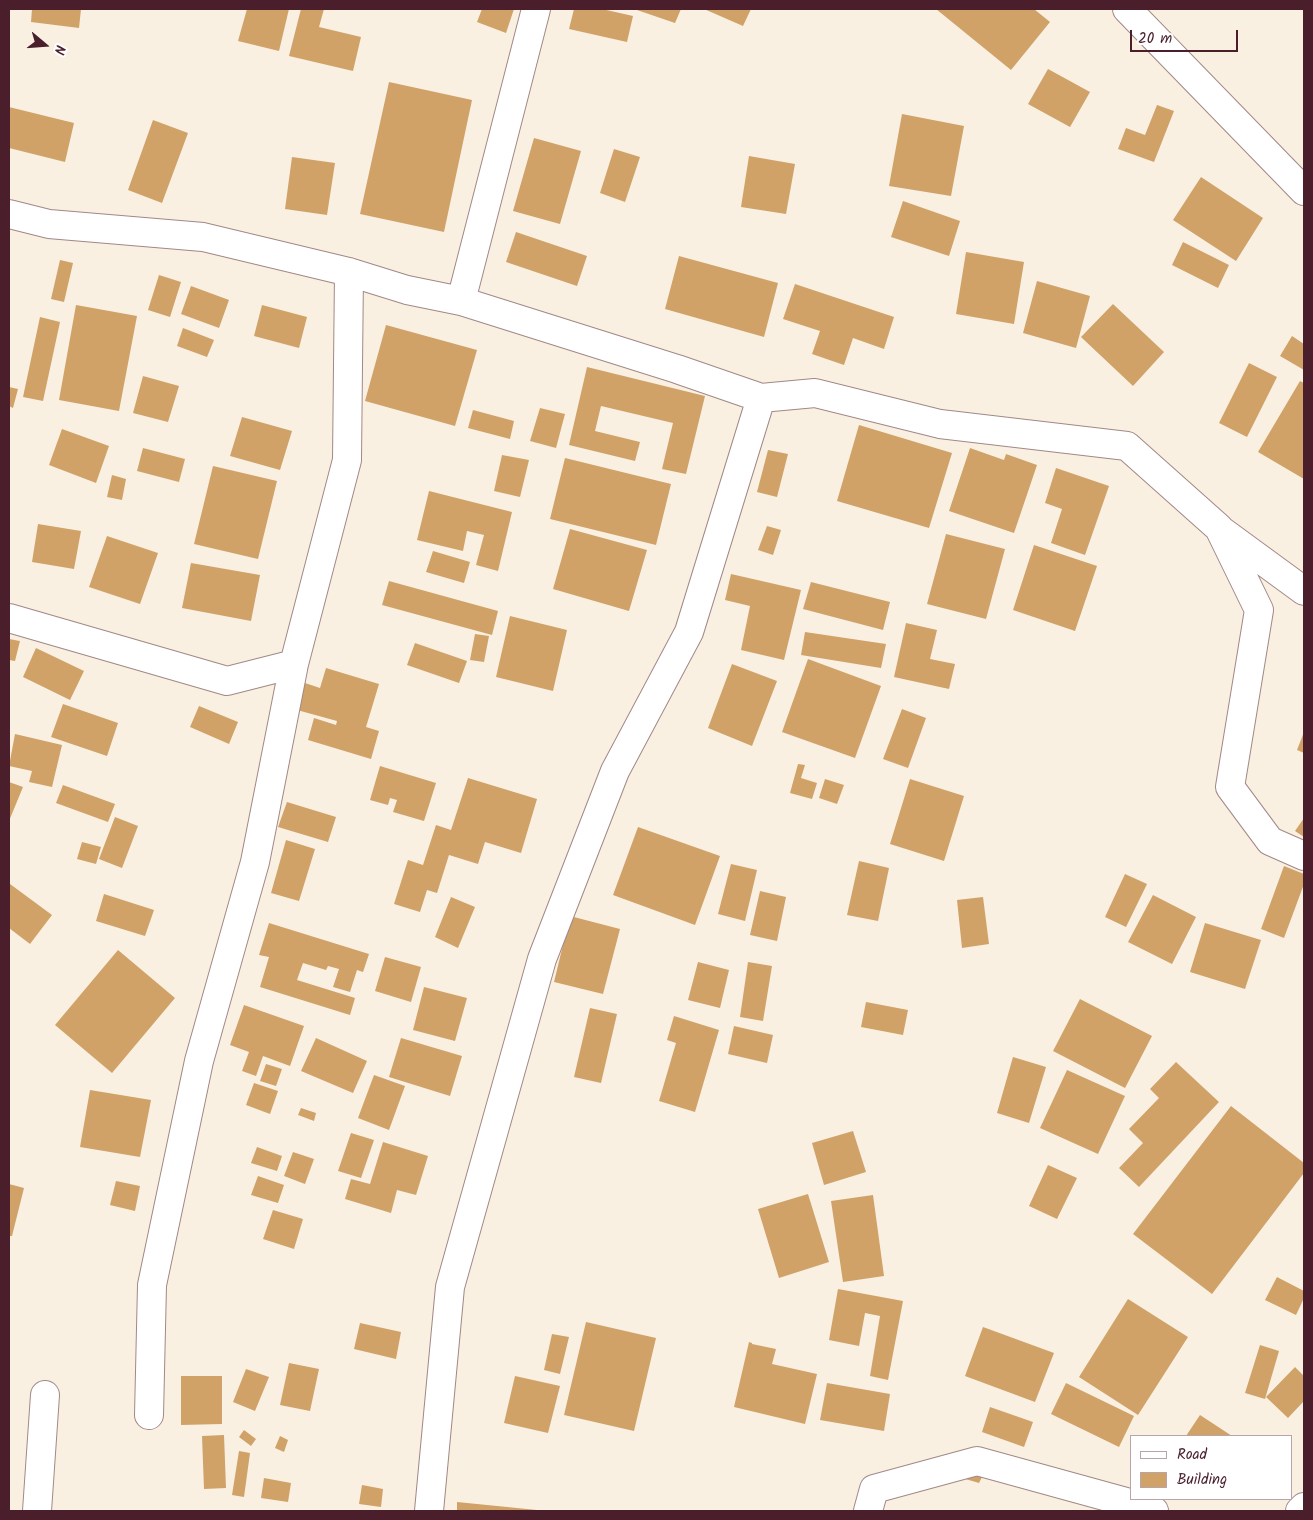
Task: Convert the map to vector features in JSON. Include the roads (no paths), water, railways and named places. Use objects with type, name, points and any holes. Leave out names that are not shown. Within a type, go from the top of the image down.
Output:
[{"type":"street","points":[[461,300],[536,9]]},
{"type":"street","points":[[1127,9],[1304,191]]},
{"type":"street","points":[[9,214],[49,224],[203,237],[349,272],[407,290],[461,300],[761,398],[815,393],[940,424],[1127,446],[1219,528],[1304,591]]},
{"type":"street","points":[[149,1415],[152,1285],[199,1061],[255,862],[294,664],[347,460],[349,272]]},
{"type":"street","points":[[430,1511],[450,1287],[542,959],[616,771],[689,632],[761,398]]},
{"type":"street","points":[[1219,528],[1260,610],[1230,787],[1270,841],[1304,856]]},
{"type":"street","points":[[9,618],[227,681],[294,664]]},
{"type":"street","points":[[37,1511],[45,1395]]},
{"type":"street","points":[[868,1511],[874,1489],[977,1461],[1154,1511]]},
{"type":"street","points":[[1300,1511],[1304,1507]]}]
